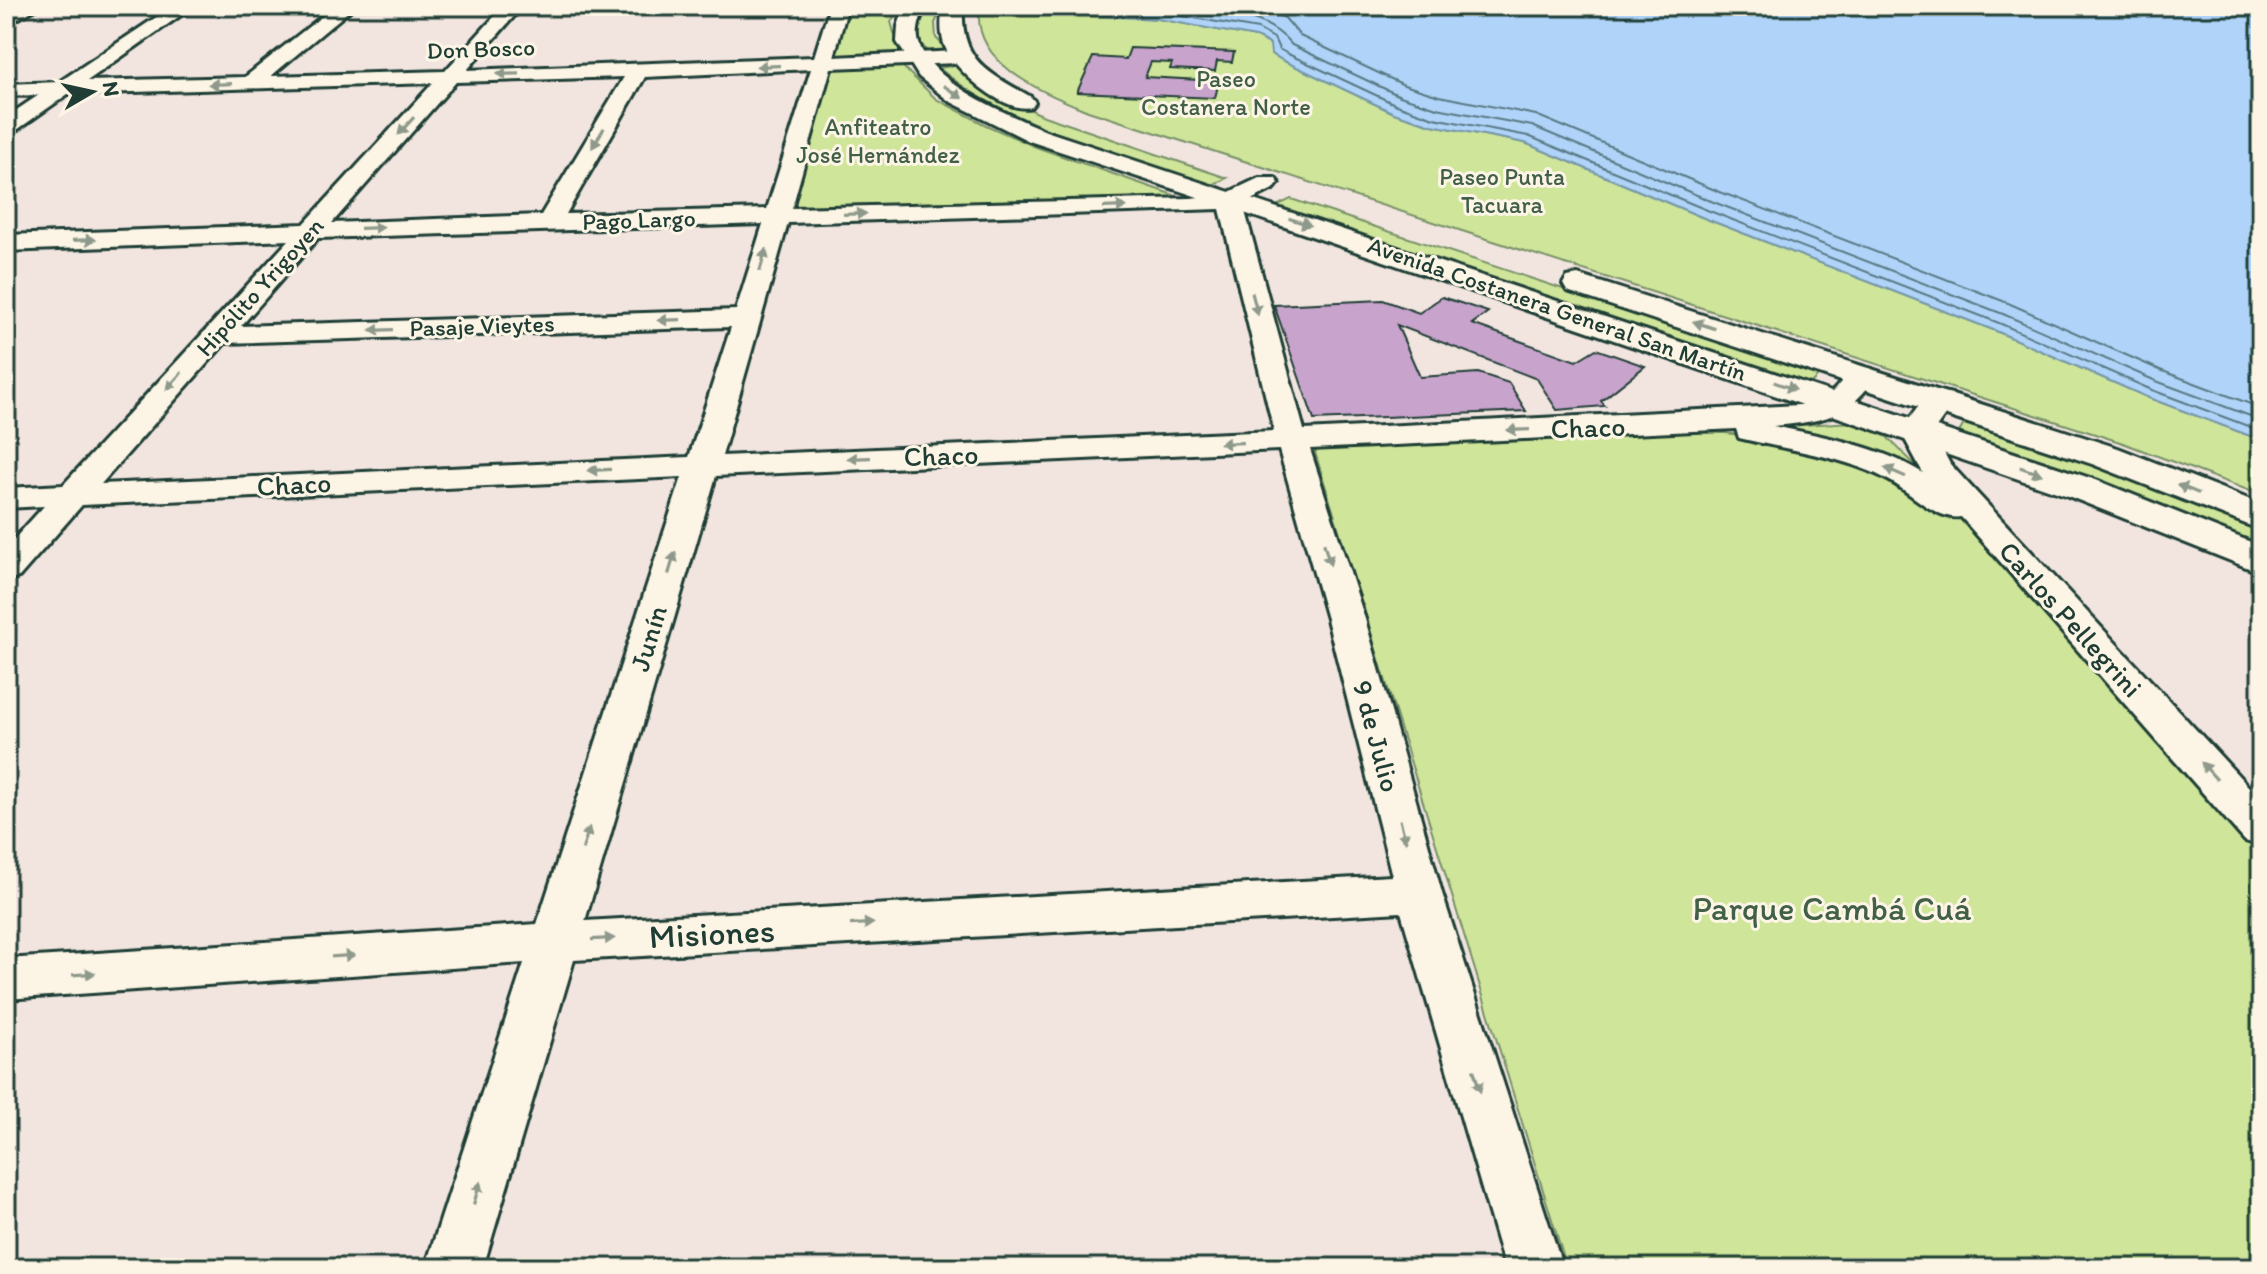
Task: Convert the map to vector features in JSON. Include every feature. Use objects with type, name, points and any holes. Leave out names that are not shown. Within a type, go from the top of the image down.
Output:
[{"type":"main road","points":[[915,6],[907,35],[908,45],[917,60]]},
{"type":"main road","points":[[953,6],[951,42],[958,57]]},
{"type":"main road","name":"Avenida Costanera General San Martín","points":[[958,57],[989,81],[1036,110],[1400,226]]},
{"type":"main road","name":"Avenida Costanera General San Martín","points":[[917,60],[947,90],[1000,120],[1105,160],[1196,187],[1917,432],[2155,515],[2261,561]]},
{"type":"main road","name":"Avenida Costanera General San Martín","points":[[1549,274],[2105,456],[2261,518]]},
{"type":"street","points":[[6,20],[32,6]]},
{"type":"street","points":[[6,127],[185,6]]},
{"type":"street","points":[[250,83],[346,6]]},
{"type":"street","name":"Hipólito Yrigoyen","points":[[6,569],[514,6]]},
{"type":"street","name":"Junín","points":[[454,1268],[747,318],[839,6]]},
{"type":"street","name":"Don Bosco","points":[[6,90],[638,71],[958,57]]},
{"type":"street","points":[[549,222],[638,71]]},
{"type":"street","name":"Pago Largo","points":[[6,243],[1230,201],[1267,183]]},
{"type":"street","name":"9 de Julio","points":[[1230,201],[1293,441],[1346,619],[1419,893],[1534,1268]]},
{"type":"street","name":"Pasaje Vieytes","points":[[217,335],[747,318]]},
{"type":"street","points":[[1836,404],[1862,375]]},
{"type":"street","points":[[1917,432],[1941,400]]},
{"type":"street","name":"Chaco","points":[[6,498],[1639,425],[1803,414],[1836,404]]},
{"type":"street","points":[[1639,425],[1757,431],[1823,446],[1899,472],[1957,509],[2006,547]]},
{"type":"street","name":"Carlos Pellegrini","points":[[1917,432],[1936,468],[2261,829]]},
{"type":"street","name":"Misiones","points":[[6,979],[553,942],[1419,893]]},
{"type":"green space","points":[[845,6],[900,6],[891,22],[901,57],[828,60]]},
{"type":"green space","points":[[920,6],[943,6],[935,23],[936,38],[949,51],[928,52],[920,41],[916,19]]},
{"type":"green space","name":"Paseo Costanera Norte","points":[[980,6],[1055,6],[1055,10],[1158,19],[1256,37],[1270,44],[1284,61],[1394,113],[1432,125],[1525,143],[1704,218],[1996,331],[2149,398],[2261,440],[2261,495],[2123,443],[1088,111],[1032,85],[998,60],[986,44],[980,26]]},
{"type":"green space","name":"Anfiteatro José Hernández","points":[[900,64],[936,99],[986,125],[1036,147],[1182,198],[1178,202],[784,212],[825,67]]},
{"type":"green space","name":"Paseo Costanera Norte","points":[[958,65],[1010,100],[1044,116],[1227,178],[1210,186],[1103,152],[1034,125],[1000,109],[939,68]]},
{"type":"green space","name":"Paseo Costanera Norte","points":[[1291,199],[1820,374],[1807,387],[1274,207]]},
{"type":"green space","points":[[1855,422],[1887,437],[1946,495],[1764,427]]},
{"type":"green space","points":[[1965,422],[2133,478],[2261,531],[2261,553],[1956,438]]},
{"type":"green space","name":"Parque Cambá Cuá","points":[[1645,432],[1726,433],[1780,441],[1882,471],[1958,516],[1989,543],[2261,849],[2261,1268],[1567,1268],[1313,446]]},
{"type":"water","points":[[1055,6],[2261,6],[2261,440],[2149,398],[1996,331],[1704,218],[1525,143],[1432,125],[1394,113],[1271,54],[1270,44],[1256,37],[1158,19],[1061,14]]},
{"type":"building","points":[[1130,48],[1234,52],[1232,62],[1217,61],[1215,71],[1170,69],[1172,63],[1151,62],[1145,77],[1219,81],[1215,98],[1077,92],[1093,57],[1126,59]]},
{"type":"building","points":[[1442,297],[1488,312],[1472,324],[1576,361],[1596,349],[1645,366],[1601,401],[1605,406],[1557,410],[1537,379],[1397,325],[1420,377],[1478,373],[1509,383],[1526,411],[1314,420],[1274,305],[1383,300],[1419,313]]},
{"type":"park label","name":"Paseo Punta Tacuara","points":[[1502,191]]}]
